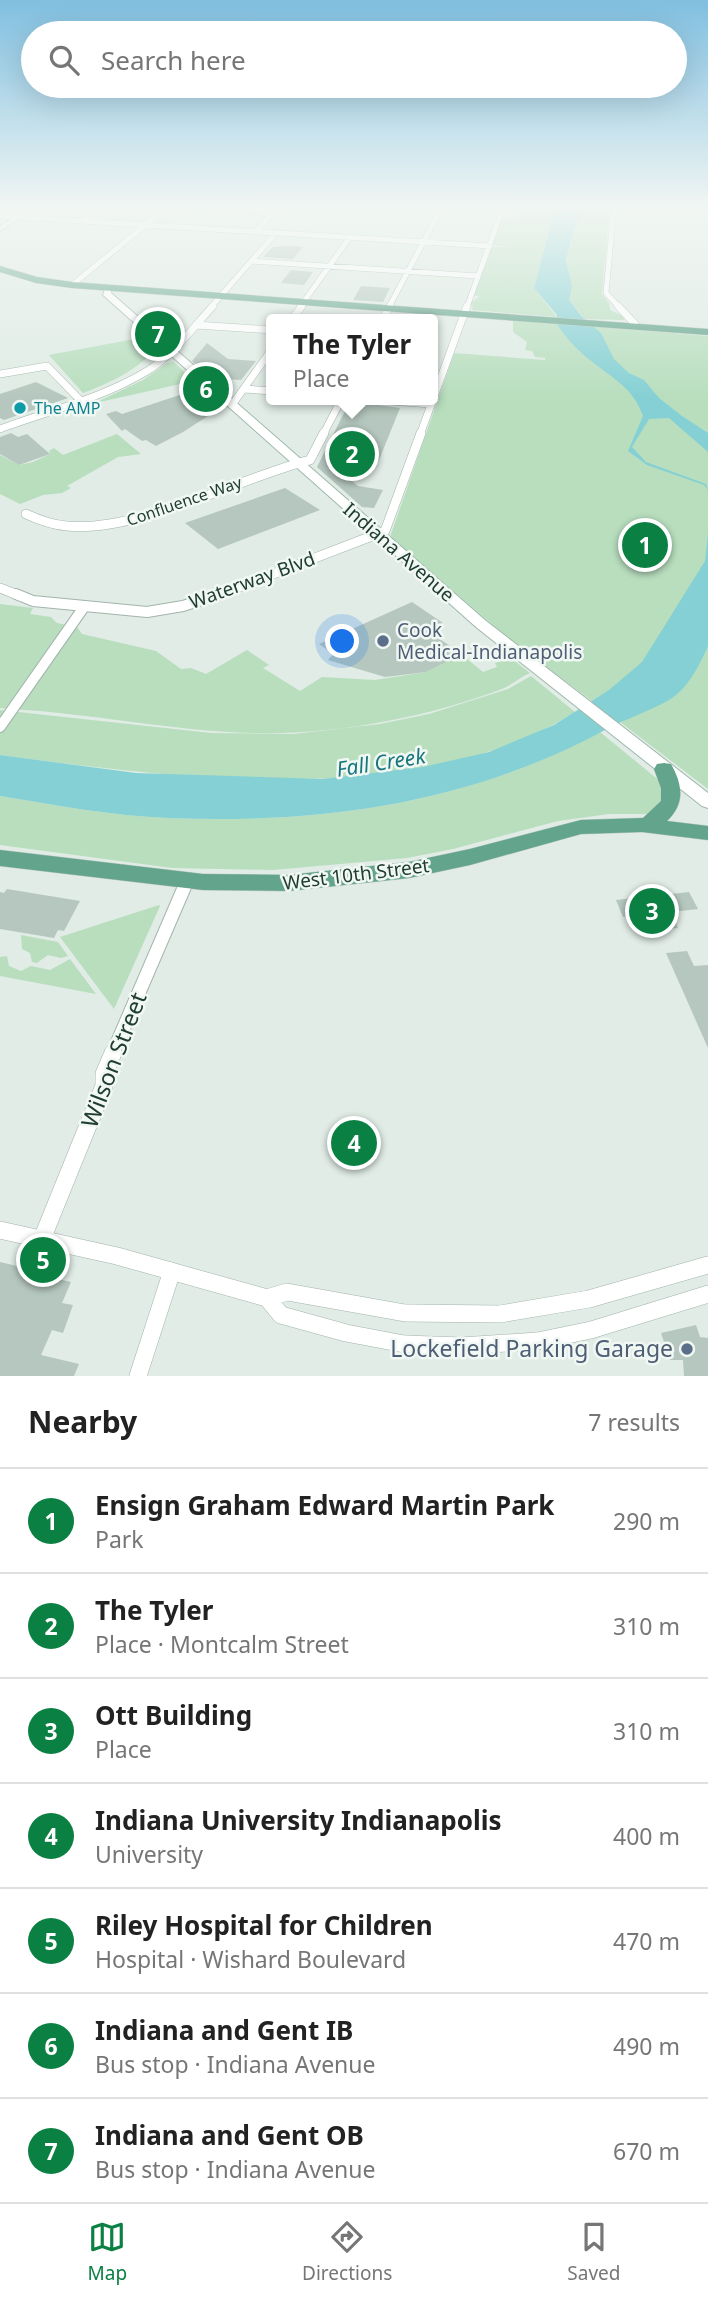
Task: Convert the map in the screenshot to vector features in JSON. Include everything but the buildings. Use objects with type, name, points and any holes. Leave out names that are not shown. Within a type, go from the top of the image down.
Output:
[{"type":"main road","points":[[1,269],[39,281],[72,285],[635,324],[708,332]]},
{"type":"main road","name":"Indiana Avenue","points":[[109,288],[106,293],[481,624],[708,802]]},
{"type":"main road","points":[[648,825],[667,810],[672,801],[671,785],[664,769]]},
{"type":"main road","name":"West 10th Street","points":[[0,858],[187,881],[279,883],[366,877],[470,858],[574,828],[648,825],[708,833]]},
{"type":"street","points":[[72,285],[91,269]]},
{"type":"street","points":[[0,429],[140,376],[196,325],[244,269]]},
{"type":"street","points":[[296,314],[327,269]]},
{"type":"street","points":[[373,269],[478,276]]},
{"type":"street","points":[[438,385],[480,269]]},
{"type":"street","points":[[608,269],[606,293],[635,324]]},
{"type":"street","points":[[386,314],[408,271]]},
{"type":"street","points":[[196,325],[266,330]]},
{"type":"street","points":[[232,405],[266,356]]},
{"type":"street","points":[[0,374],[47,366],[80,400]]},
{"type":"street","points":[[244,389],[266,391]]},
{"type":"street","points":[[299,464],[310,460],[338,405]]},
{"type":"street","points":[[377,533],[385,531],[431,405]]},
{"type":"street","name":"Confluence Way","points":[[26,514],[38,520],[62,525],[115,524],[299,464]]},
{"type":"street","name":"Waterway Blvd","points":[[0,588],[33,601],[147,612],[183,606],[377,533]]},
{"type":"street","points":[[0,727],[83,607]]},
{"type":"street","name":"Wilson Street","points":[[42,1239],[104,1086],[104,1074],[187,881]]},
{"type":"street","points":[[0,1230],[172,1271],[267,1298],[287,1292],[404,1313],[500,1314],[589,1300],[673,1273],[708,1265]]},
{"type":"street","points":[[138,1376],[172,1271]]},
{"type":"street","points":[[267,1298],[281,1315],[346,1334],[404,1344],[461,1346],[530,1342],[591,1330],[708,1294]]},
{"type":"green space","points":[[483,269],[539,269],[534,288],[557,317],[472,310],[473,304],[469,310],[471,302],[480,297],[474,295]]},
{"type":"green space","points":[[566,269],[604,269],[602,294],[609,303],[610,310],[623,316],[624,320],[584,319],[569,300]]},
{"type":"green space","points":[[513,319],[708,336],[708,789],[620,722],[623,720],[597,698],[592,701],[508,638],[390,537],[454,353],[545,360],[535,357],[532,351],[525,350],[527,342],[513,332]]},
{"type":"green space","points":[[145,337],[158,347],[150,355],[124,374],[83,393],[49,355]]},
{"type":"green space","points":[[174,362],[194,381],[95,403],[143,380],[167,363]]},
{"type":"green space","points":[[117,434],[141,454],[118,457],[67,486],[71,488],[62,493],[43,495],[20,504],[0,494],[0,455],[19,465],[50,454],[49,451],[54,448],[63,455]]},
{"type":"green space","points":[[0,604],[33,608],[30,614],[51,617],[57,623],[77,627],[82,634],[156,651],[181,669],[191,668],[206,674],[247,650],[269,665],[263,668],[300,691],[322,677],[375,680],[426,672],[461,654],[483,672],[497,667],[495,663],[511,658],[530,673],[502,689],[442,708],[379,723],[315,731],[222,732],[0,708]]},
{"type":"green space","points":[[531,676],[575,712],[513,743],[444,764],[370,775],[294,779],[217,778],[0,755],[0,710],[211,733],[294,734],[380,724],[429,714],[508,689]]},
{"type":"green space","points":[[600,732],[661,782],[667,797],[648,814],[609,814],[558,821],[453,849],[407,858],[273,870],[172,868],[0,845],[0,796],[105,813],[169,818],[281,817],[336,812],[391,804],[498,777],[550,757]]},
{"type":"green space","points":[[160,906],[114,1009],[60,937]]},
{"type":"green space","points":[[21,935],[58,942],[68,956],[61,958],[48,955],[37,963],[32,962],[30,953],[22,949]]},
{"type":"green space","points":[[7,956],[9,966],[21,971],[31,966],[50,970],[70,959],[96,994],[0,976],[0,957]]},
{"type":"water","points":[[539,269],[568,269],[572,286],[569,300],[582,317],[601,333],[614,359],[629,373],[644,380],[659,398],[708,433],[708,452],[669,418],[649,419],[632,447],[646,462],[706,484],[708,490],[704,485],[647,465],[628,451],[643,416],[635,400],[620,383],[570,341],[556,323],[557,315],[534,288]]},
{"type":"water","name":"Fall Creek","points":[[708,533],[708,646],[686,685],[662,704],[501,776],[393,804],[282,817],[147,817],[0,796],[0,755],[136,773],[322,779],[423,767],[489,752],[554,725],[609,690],[642,662],[705,561]]},
{"type":"place","name":"Indiana and Gent OB","points":[[158,334]]},
{"type":"place","name":"Indiana and Gent IB","points":[[206,389]]},
{"type":"place","name":"The AMP","points":[[20,408]]},
{"type":"place","name":"The Tyler","points":[[352,454]]},
{"type":"place","name":"Ensign Graham Edward Martin Park","points":[[645,545]]},
{"type":"place","name":"Cook Medical-Indianapolis","points":[[383,641]]},
{"type":"place","name":"Ott Building","points":[[652,911]]},
{"type":"place","name":"Indiana University Indianapolis","points":[[354,1143]]},
{"type":"place","name":"Riley Hospital for Children","points":[[43,1260]]},
{"type":"place","name":"Lockefield Parking Garage","points":[[687,1349]]}]
